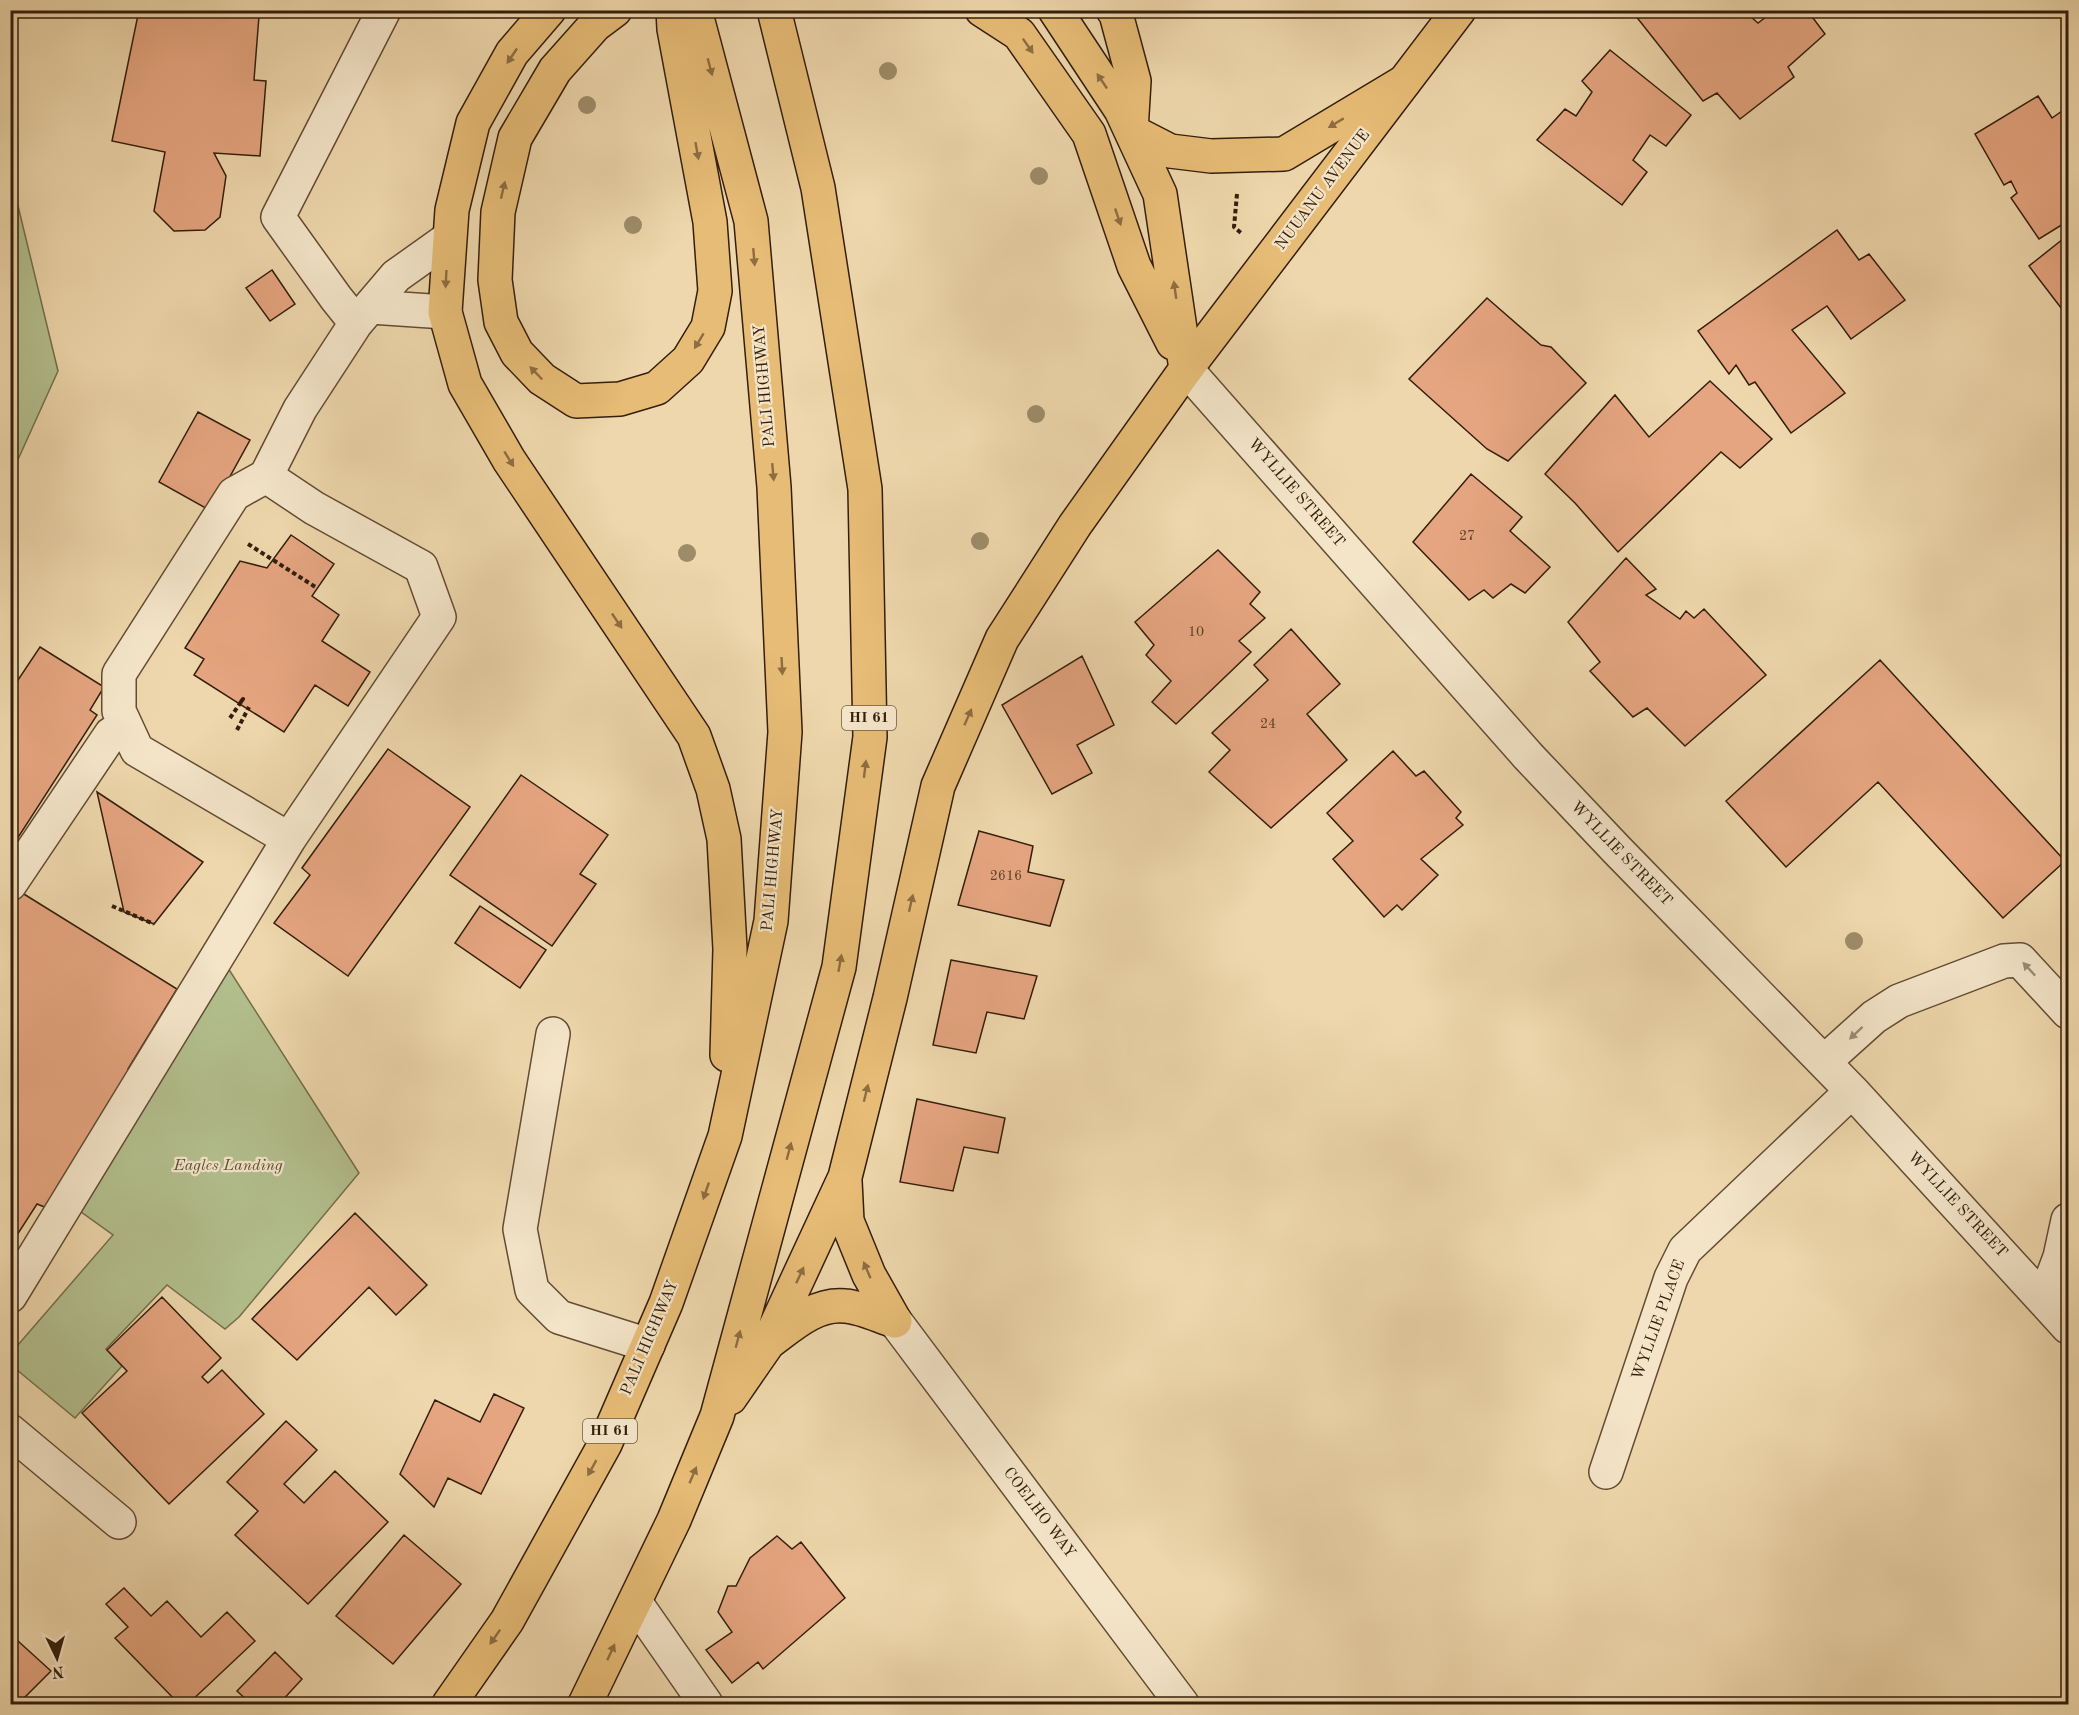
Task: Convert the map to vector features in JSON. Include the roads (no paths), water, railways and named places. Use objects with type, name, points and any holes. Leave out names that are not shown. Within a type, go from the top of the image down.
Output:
[{"type":"main road","points":[[549,10],[512,54],[473,123],[452,210],[448,239],[445,312],[465,384],[509,460],[694,736],[713,789],[724,839],[730,949],[725,1136]]},
{"type":"main road","points":[[605,18],[555,70],[515,138],[498,212],[495,280],[501,322],[517,352],[542,379],[576,401],[620,399],[657,387],[688,360],[708,327],[715,291],[710,222],[674,29],[673,10]]},
{"type":"main road","name":"PALI HIGHWAY","points":[[449,1704],[507,1621],[599,1455],[666,1303],[725,1136],[771,921],[785,732],[774,487],[751,221],[695,10]]},
{"type":"main road","name":"HI 61","points":[[585,1704],[674,1520],[717,1416],[840,967],[870,737],[865,489],[818,188],[774,10]]},
{"type":"main road","points":[[982,10],[1019,34],[1089,134],[1134,266],[1186,369]]},
{"type":"main road","points":[[1054,10],[1121,110],[1160,194],[1186,369]]},
{"type":"main road","points":[[1113,10],[1134,81],[1131,131]]},
{"type":"main road","name":"NUUANU AVENUE","points":[[845,1177],[890,998],[938,786],[1002,639],[1075,525],[1186,369],[1460,10]]},
{"type":"main road","points":[[1131,131],[1170,151],[1211,156],[1284,154],[1404,82]]},
{"type":"main road","points":[[717,1416],[768,1344],[845,1177]]},
{"type":"main road","points":[[845,1177],[847,1221],[869,1275],[895,1321]]},
{"type":"main road","points":[[768,1344],[799,1319],[826,1307],[846,1306],[895,1321]]},
{"type":"street","points":[[384,10],[278,217],[336,298],[363,315],[445,312]]},
{"type":"street","points":[[289,838],[137,750],[119,711],[119,674],[234,494],[266,476],[300,410],[363,315],[396,276],[448,239]]},
{"type":"street","name":"WYLLIE STREET","points":[[1186,369],[1528,756],[1852,1091],[2068,1328]]},
{"type":"street","points":[[10,1296],[289,838],[439,617],[421,567],[314,508],[266,476]]},
{"type":"street","points":[[10,884],[111,734],[126,726]]},
{"type":"street","points":[[1824,1062],[1874,1017],[1899,1002],[2004,961],[2020,960],[2068,1012]]},
{"type":"street","points":[[553,1034],[520,1229],[532,1290],[559,1317],[648,1345]]},
{"type":"street","name":"WYLLIE PLACE","points":[[1606,1472],[1671,1278],[1685,1250],[1852,1091]]},
{"type":"street","points":[[2044,1300],[2060,1257],[2068,1221]]},
{"type":"street","name":"COELHO WAY","points":[[895,1321],[1182,1704]]},
{"type":"street","points":[[10,1431],[118,1522]]},
{"type":"street","points":[[634,1602],[706,1704]]},
{"type":"park label","name":"Eagles Landing","points":[[228,1166]]}]
